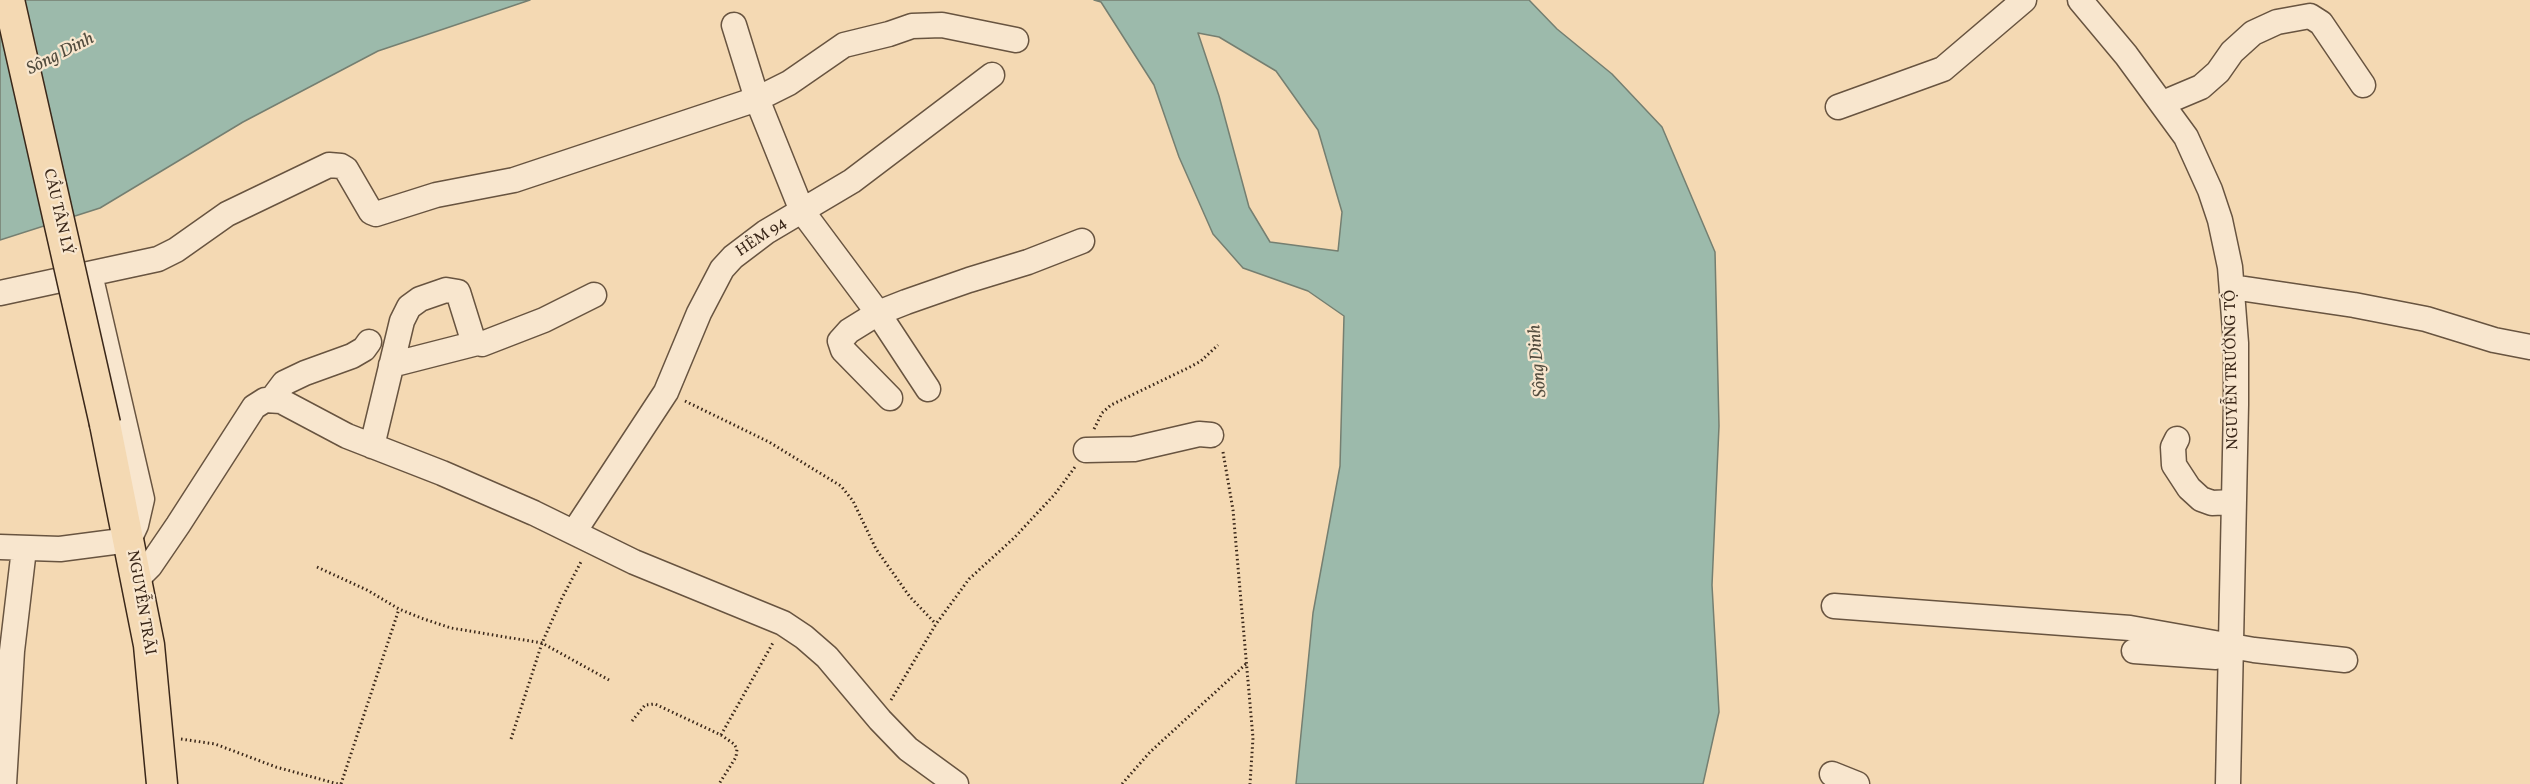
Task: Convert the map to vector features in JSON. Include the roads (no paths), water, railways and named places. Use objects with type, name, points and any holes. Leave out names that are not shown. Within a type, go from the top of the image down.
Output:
[{"type":"main road","name":"CẦU TÂN LÝ","points":[[9,0],[105,424]]},
{"type":"main road","name":"NGUYỄN TRÃI","points":[[105,424],[137,579],[154,685],[162,784]]},
{"type":"street","points":[[1838,107],[1943,69],[2024,0]]},
{"type":"street","name":"NGUYỄN TRƯỜNG TỘ","points":[[2083,1],[2186,136],[2205,174],[2220,220],[2230,267],[2236,374],[2228,784]]},
{"type":"street","points":[[2163,104],[2201,87],[2218,72],[2232,52],[2253,33],[2277,22],[2310,16],[2321,23],[2363,85]]},
{"type":"street","points":[[734,25],[757,99],[802,211],[878,313],[928,389]]},
{"type":"street","points":[[0,293],[166,256],[227,214],[329,165],[341,166],[346,170],[370,212],[376,214],[436,195],[514,180],[757,99],[789,83],[844,45],[912,26],[942,25],[1016,40]]},
{"type":"street","name":"HẺM 94","points":[[583,537],[666,392],[703,305],[722,269],[743,249],[852,181],[992,75]]},
{"type":"street","points":[[890,398],[840,346],[841,338],[849,331],[878,313],[969,280],[1028,262],[1082,241]]},
{"type":"street","points":[[0,547],[60,549],[129,540],[136,525],[142,499],[90,274]]},
{"type":"street","points":[[2232,287],[2343,303],[2426,319],[2494,340],[2530,347]]},
{"type":"street","points":[[372,446],[405,313],[420,298],[451,290],[460,294],[470,332],[477,343]]},
{"type":"street","points":[[391,365],[489,342],[544,321],[594,295]]},
{"type":"street","points":[[272,399],[284,383],[352,356],[364,349],[369,342]]},
{"type":"street","points":[[137,579],[150,566],[258,402],[272,399],[281,401],[346,436],[442,473],[634,562],[783,623],[827,657],[880,720],[908,749],[956,784]]},
{"type":"street","points":[[1086,450],[1134,449],[1199,434],[1211,435]]},
{"type":"street","points":[[2177,439],[2173,447],[2174,465],[2178,475],[2189,488],[2200,499],[2212,503],[2234,502]]},
{"type":"street","points":[[4,784],[12,651],[24,549]]},
{"type":"street","points":[[1834,606],[2130,628],[2231,652]]},
{"type":"street","points":[[2134,651],[2283,654],[2345,660]]},
{"type":"street","points":[[1832,774],[1857,784]]},
{"type":"water","name":"Sông Dinh","points":[[0,0],[530,0],[378,51],[243,122],[100,208],[0,240]]},
{"type":"water","name":"Sông Dinh","points":[[1094,0],[1529,0],[1557,29],[1612,74],[1662,127],[1715,252],[1719,426],[1712,585],[1719,712],[1703,784],[1296,784],[1313,613],[1340,466],[1344,316],[1308,291],[1243,268],[1213,234],[1179,157],[1154,85],[1101,2]],"holes":[[[1198,33],[1219,37],[1276,71],[1318,130],[1342,212],[1338,251],[1270,242],[1249,207],[1219,96]]]}]
